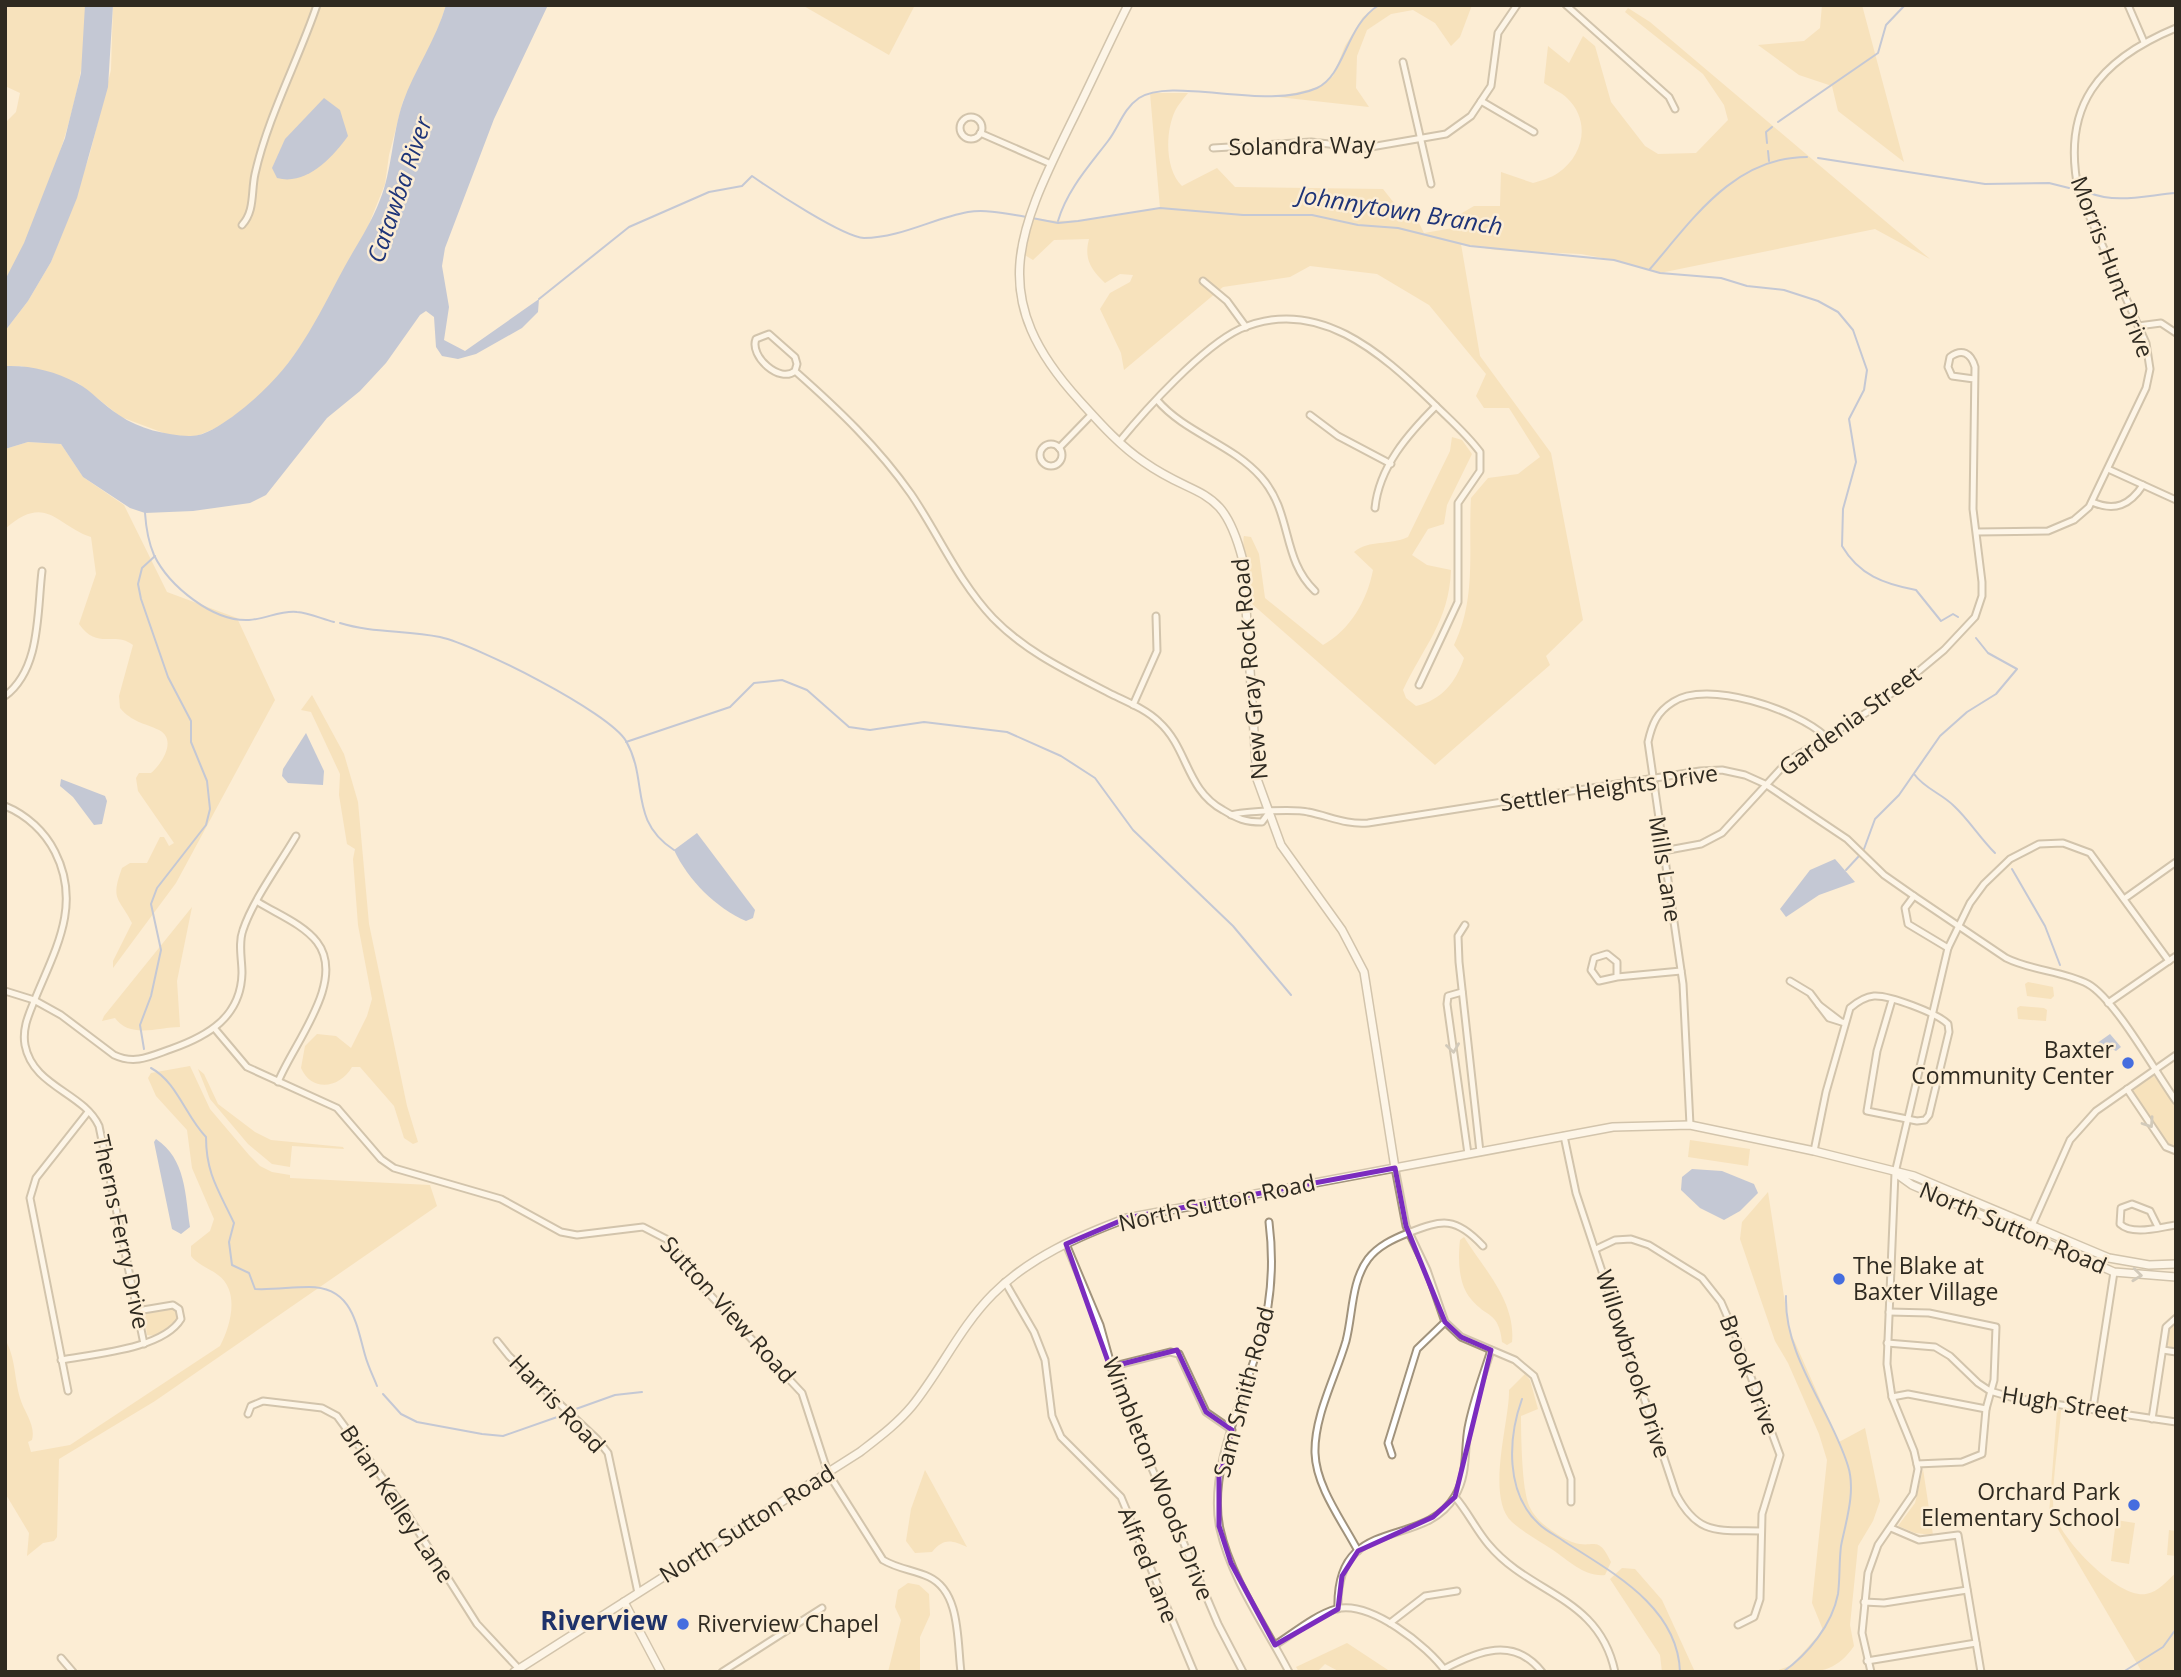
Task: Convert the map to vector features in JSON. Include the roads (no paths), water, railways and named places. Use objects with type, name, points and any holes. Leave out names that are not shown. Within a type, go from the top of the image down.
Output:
[{"type":"main road","name":"New Gray Rock Road","points":[[1128,5],[1051,164],[1026,223],[1018,269],[1028,326],[1051,368],[1119,442],[1153,468],[1210,498],[1225,511],[1235,529],[1243,561],[1257,779],[1281,845],[1342,930],[1364,972],[1395,1168]]},
{"type":"main road","name":"North Sutton Road","points":[[516,1670],[828,1474],[892,1427],[911,1406],[964,1329],[1005,1282],[1066,1244],[1127,1218],[1568,1135],[1632,1125],[1690,1125],[1814,1151],[1914,1176],[1965,1195],[2109,1258],[2149,1265],[2176,1264]]},
{"type":"main road","name":"North Sutton Road","points":[[1895,1173],[1912,1185],[2027,1237],[2114,1272],[2176,1277]]},
{"type":"main road","points":[[624,1602],[661,1672]]},
{"type":"street","points":[[242,225],[251,209],[256,169],[317,5]]},
{"type":"street","name":"Solandra Way","points":[[1213,148],[1311,142],[1365,148],[1446,134],[1471,116],[1491,86],[1498,33],[1517,5]]},
{"type":"street","points":[[1566,5],[1669,97],[1675,109]]},
{"type":"street","points":[[2128,5],[2144,42]]},
{"type":"street","name":"Morris Hunt Drive","points":[[1977,532],[2048,531],[2074,520],[2092,502],[2148,382],[2150,362],[2138,326],[2079,192],[2073,167],[2073,140],[2082,109],[2092,88],[2105,71],[2144,42],[2176,28]]},
{"type":"street","points":[[1403,61],[1431,184]]},
{"type":"street","points":[[1482,101],[1534,132]]},
{"type":"street","points":[[968,117],[978,120],[980,133],[971,139],[964,137],[960,131],[962,121],[968,117]]},
{"type":"street","points":[[980,133],[1051,164]]},
{"type":"street","points":[[1203,281],[1227,300],[1246,327]]},
{"type":"street","points":[[1119,442],[1157,400],[1215,345],[1246,327],[1297,320],[1339,331],[1374,349],[1436,406],[1480,452],[1480,471],[1458,503],[1458,602],[1419,685]]},
{"type":"street","points":[[2138,326],[2161,323],[2176,332]]},
{"type":"street","points":[[765,334],[773,336],[795,357],[795,370],[787,376],[780,375],[756,354],[753,346],[756,339],[765,334]]},
{"type":"street","name":"Gardenia Street","points":[[1663,851],[1701,844],[1723,834],[1788,761],[1880,702],[1944,650],[1971,623],[1982,596],[1973,509],[1974,379],[1972,357],[1965,352],[1956,352],[1950,357],[1948,367],[1952,376],[1974,379]]},
{"type":"street","points":[[795,370],[851,421],[883,457],[912,496],[972,593],[994,619],[1040,657],[1133,705],[1157,652],[1156,616]]},
{"type":"street","points":[[1157,400],[1168,414],[1240,459],[1261,477],[1283,515],[1296,568],[1315,591]]},
{"type":"street","points":[[1375,508],[1377,490],[1408,434],[1436,406]]},
{"type":"street","points":[[1059,448],[1092,414]]},
{"type":"street","points":[[1310,415],[1338,436],[1391,464]]},
{"type":"street","points":[[1051,444],[1059,448],[1062,456],[1059,463],[1049,466],[1043,463],[1040,453],[1044,447],[1051,444]]},
{"type":"street","points":[[2108,469],[2176,500]]},
{"type":"street","points":[[2092,502],[2106,508],[2121,506],[2134,499],[2143,485]]},
{"type":"street","points":[[5,696],[20,682],[30,664],[42,571]]},
{"type":"street","name":"Mills Lane","points":[[1690,1125],[1681,971],[1651,779],[1648,741],[1654,718],[1674,700],[1702,694],[1764,702],[1810,722],[1825,736]]},
{"type":"street","name":"Settler Heights Drive","points":[[1133,705],[1162,724],[1174,739],[1201,794],[1231,815],[1297,811],[1351,824],[1368,823],[1651,779],[1722,770],[1745,775],[1765,784],[1847,839],[1884,875],[1958,924]]},
{"type":"street","name":"Therns Ferry Drive","points":[[5,806],[33,823],[52,845],[61,863],[68,895],[63,932],[34,1000],[25,1029],[28,1055],[41,1074],[97,1121],[102,1134],[144,1343]]},
{"type":"street","points":[[5,991],[34,1000],[61,1014],[114,1055],[132,1060],[193,1042],[215,1029],[230,1012],[239,993],[241,937],[296,836]]},
{"type":"street","points":[[1871,1672],[1862,1633],[1864,1602],[1872,1558],[1913,1494],[1917,1465],[1892,1397],[1886,1343],[1895,1173],[1931,1014],[1948,948],[1958,924],[1970,903],[1992,875],[2018,853],[2039,844],[2063,843],[2090,853],[2169,961]]},
{"type":"street","points":[[2124,899],[2176,862]]},
{"type":"street","points":[[1914,896],[1905,908],[1908,924],[1948,948]]},
{"type":"street","points":[[258,902],[311,936],[323,951],[326,967],[326,983],[316,1008],[278,1082]]},
{"type":"street","points":[[1958,924],[2006,958],[2026,967],[2079,980],[2092,986],[2108,1003],[2176,1101]]},
{"type":"street","points":[[1465,925],[1458,936],[1480,1152]]},
{"type":"street","points":[[1617,977],[1617,962],[1606,954],[1594,958],[1591,970],[1600,981],[1681,971]]},
{"type":"street","points":[[2108,1003],[2176,956]]},
{"type":"street","points":[[1790,981],[1810,993],[1827,1014],[1843,1022]]},
{"type":"street","points":[[1462,992],[1448,996],[1447,1004],[1468,1154]]},
{"type":"street","points":[[1814,1151],[1843,1022],[1850,1009],[1860,1000],[1872,996],[1892,1000],[1945,1020],[1949,1032],[1929,1115],[1923,1121],[1869,1112],[1866,1108],[1877,1051],[1892,1000]]},
{"type":"street","name":"Sutton View Road","points":[[215,1029],[247,1067],[337,1108],[381,1159],[394,1168],[501,1199],[561,1232],[583,1234],[636,1227],[664,1236],[676,1247],[706,1292],[802,1393],[828,1474],[883,1560],[894,1567],[927,1575],[946,1590],[952,1603],[961,1672]]},
{"type":"street","points":[[2027,1237],[2070,1140],[2096,1111],[2176,1055]]},
{"type":"street","points":[[2127,1089],[2166,1147],[2176,1151]]},
{"type":"street","points":[[68,1391],[30,1198],[36,1178],[88,1112]]},
{"type":"street","name":"Willowbrook Drive","points":[[1568,1135],[1576,1193],[1667,1471],[1688,1517],[1712,1529],[1761,1531]]},
{"type":"street","points":[[1395,1168],[1409,1233],[1427,1270],[1445,1322],[1461,1337],[1515,1360],[1534,1376],[1540,1386],[1571,1479],[1571,1503]]},
{"type":"street","points":[[2158,1227],[2150,1211],[2132,1203],[2121,1208],[2120,1224],[2125,1228],[2158,1227],[2176,1225]]},
{"type":"street","name":"Sam Smith Road","points":[[1269,1222],[1273,1272],[1270,1298],[1262,1337],[1219,1478],[1219,1526],[1231,1563],[1289,1672]]},
{"type":"street","points":[[1357,1551],[1323,1484],[1315,1457],[1315,1444],[1346,1340],[1359,1273],[1378,1248],[1441,1222],[1468,1229],[1483,1245]]},
{"type":"street","name":"Brook Drive","points":[[1596,1249],[1615,1240],[1631,1239],[1649,1245],[1702,1278],[1721,1302],[1780,1455],[1767,1492],[1761,1531],[1760,1599],[1754,1617],[1738,1625]]},
{"type":"street","name":"Wimbleton Woods Drive","points":[[1066,1244],[1100,1325],[1110,1367],[1189,1558],[1243,1672]]},
{"type":"street","points":[[2093,1408],[2114,1272]]},
{"type":"street","name":"Alfred Lane","points":[[1005,1282],[1034,1332],[1045,1360],[1052,1416],[1061,1437],[1121,1497],[1194,1672]]},
{"type":"street","points":[[61,1360],[157,1339],[177,1326],[181,1316],[179,1309],[169,1304],[137,1311]]},
{"type":"street","points":[[1889,1312],[1929,1313],[1996,1327],[1994,1380],[1986,1409],[1982,1454],[1962,1462],[1917,1465]]},
{"type":"street","points":[[2152,1419],[2168,1322],[2176,1318]]},
{"type":"street","points":[[1392,1455],[1388,1443],[1417,1349],[1445,1322]]},
{"type":"street","name":"Harris Road","points":[[497,1340],[509,1356],[597,1439],[608,1453],[638,1593]]},
{"type":"street","name":"Hugh Street","points":[[1886,1343],[1935,1347],[1990,1391],[2014,1398],[2176,1422]]},
{"type":"street","points":[[1338,1609],[1342,1576],[1346,1564],[1357,1551],[1376,1538],[1433,1517],[1455,1497],[1466,1466],[1468,1428],[1491,1350]]},
{"type":"street","points":[[2163,1350],[2176,1352]]},
{"type":"street","points":[[1110,1367],[1170,1352],[1179,1354],[1206,1412],[1232,1430]]},
{"type":"street","points":[[1892,1397],[1908,1394],[1986,1409]]},
{"type":"street","name":"Brian Kelley Lane","points":[[248,1414],[251,1406],[263,1401],[322,1408],[337,1416],[397,1498],[471,1616],[516,1670]]},
{"type":"street","points":[[1455,1497],[1471,1515],[1489,1545],[1512,1565],[1572,1603],[1588,1618],[1602,1639],[1615,1672]]},
{"type":"street","points":[[1891,1528],[1919,1540],[1958,1535],[1981,1672]]},
{"type":"street","points":[[1864,1602],[1884,1603],[1967,1590]]},
{"type":"street","points":[[1390,1623],[1426,1596],[1457,1591]]},
{"type":"street","points":[[722,1672],[822,1608]]},
{"type":"street","points":[[1275,1645],[1338,1609],[1370,1613],[1390,1623],[1445,1670],[1468,1656],[1499,1648],[1524,1656],[1542,1672]]},
{"type":"street","points":[[1867,1661],[1976,1643]]},
{"type":"street","points":[[61,1658],[73,1672]]},
{"type":"water","points":[[85,5],[113,5],[108,87],[77,198],[51,262],[28,301],[5,331],[5,280],[24,243],[65,138],[81,73]]},
{"type":"water","name":"Catawba River","points":[[446,5],[548,5],[494,119],[445,248],[442,266],[449,307],[444,340],[465,351],[539,299],[538,312],[522,328],[476,354],[458,359],[442,356],[436,347],[434,317],[426,311],[420,315],[386,363],[360,391],[327,418],[266,495],[250,503],[193,511],[145,513],[130,508],[83,477],[61,444],[28,442],[5,449],[5,366],[33,368],[60,375],[82,386],[135,424],[162,433],[189,436],[206,433],[232,417],[270,384],[310,330],[376,209],[384,189],[403,102]]},
{"type":"water","points":[[324,98],[340,110],[348,136],[326,161],[308,174],[298,178],[277,178],[272,168],[285,139]]},
{"type":"water","points":[[306,733],[324,771],[323,785],[288,783],[282,776],[283,769]]},
{"type":"water","points":[[61,779],[105,796],[107,801],[102,824],[94,825],[73,797],[60,786]]},
{"type":"water","points":[[697,833],[755,910],[753,918],[746,921],[724,909],[704,892],[687,872],[674,850]]},
{"type":"water","points":[[1835,859],[1855,882],[1819,895],[1786,917],[1780,909],[1810,870]]},
{"type":"water","points":[[2110,1034],[2121,1047],[2116,1051],[2112,1049],[2105,1058],[2093,1046]]},
{"type":"water","points":[[156,1139],[173,1157],[182,1178],[190,1227],[181,1234],[172,1229],[154,1142]]},
{"type":"water","points":[[1692,1169],[1722,1171],[1754,1184],[1758,1193],[1740,1211],[1724,1220],[1700,1208],[1681,1190],[1682,1177]]},
{"type":"waterway","points":[[1058,221],[1079,179],[1112,136],[1129,107],[1139,98],[1154,92],[1174,90],[1273,96],[1296,94],[1317,88],[1334,72],[1359,25],[1379,5]]},
{"type":"waterway","points":[[1778,122],[1878,53],[1886,25],[1905,5]]},
{"type":"waterway","points":[[1767,143],[1766,132],[1772,127]]},
{"type":"waterway","points":[[1768,151],[1769,161]]},
{"type":"waterway","name":"Johnnytown Branch","points":[[1650,269],[1699,212],[1737,179],[1758,167],[1781,160],[1807,157]]},
{"type":"waterway","name":"Johnnytown Branch","points":[[1818,158],[1985,184],[2049,183],[2069,188]]},
{"type":"waterway","name":"Johnnytown Branch","points":[[539,299],[629,227],[709,192],[742,186],[752,176],[825,222],[864,238],[891,235],[975,211],[1027,217]]},
{"type":"waterway","name":"Johnnytown Branch","points":[[2090,193],[2110,198],[2176,193]]},
{"type":"waterway","name":"Johnnytown Branch","points":[[1032,218],[1058,223],[1160,208],[1243,215],[1312,215],[1358,225],[1398,228],[1470,246],[1614,260],[1660,273],[1721,278],[1747,286],[1784,290],[1818,301],[1838,312],[1853,330],[1867,370],[1864,390],[1849,419],[1856,462],[1843,509],[1842,546],[1856,564],[1873,577],[1916,590],[1941,621],[1953,614],[1958,617]]},
{"type":"waterway","points":[[145,513],[150,545],[161,567],[181,590],[207,608],[235,619],[249,620],[291,612],[334,622]]},
{"type":"waterway","points":[[144,1049],[140,1025],[151,996],[161,950],[151,904],[157,888],[206,825],[210,809],[207,781],[191,742],[191,721],[168,677],[141,599],[138,584],[142,568],[155,556]]},
{"type":"waterway","points":[[340,623],[440,637],[458,643],[540,681],[595,714],[626,741],[633,756],[641,799],[650,826],[674,850]]},
{"type":"waterway","points":[[1864,849],[1875,819],[1899,795],[1940,736],[1967,712],[1996,694],[2017,669],[1988,653],[1976,638]]},
{"type":"waterway","points":[[626,742],[730,707],[754,683],[782,680],[807,690],[849,727],[870,730],[924,722],[1007,732],[1061,756],[1095,778],[1133,830],[1233,926],[1291,995]]},
{"type":"waterway","points":[[1914,774],[1923,784],[1954,806],[1995,853]]},
{"type":"waterway","points":[[1846,870],[1859,856]]},
{"type":"waterway","points":[[2012,869],[2045,926],[2060,965]]},
{"type":"waterway","points":[[151,1068],[168,1082],[206,1137],[211,1172],[234,1223],[229,1242],[232,1265],[249,1273],[255,1289],[309,1287],[335,1293],[350,1309],[355,1319],[377,1386]]},
{"type":"waterway","points":[[1783,1672],[1818,1638],[1835,1606],[1851,1486],[1848,1466],[1840,1445],[1792,1340],[1787,1319],[1786,1296]]},
{"type":"waterway","points":[[573,1410],[615,1395],[642,1392]]},
{"type":"waterway","points":[[383,1394],[401,1414],[417,1422],[482,1434],[503,1436],[563,1415]]},
{"type":"waterway","points":[[1522,1399],[1514,1431],[1512,1464],[1520,1497],[1528,1511],[1545,1529],[1603,1566],[1640,1594],[1668,1629],[1676,1649],[1680,1672]]},
{"type":"waterway","points":[[2123,1672],[2163,1647],[2176,1629]]},
{"type":"place","name":"Baxter Community Center","points":[[2128,1063]]},
{"type":"place","name":"The Blake at Baxter Village","points":[[1839,1279]]},
{"type":"place","name":"Orchard Park Elementary School","points":[[2134,1505]]},
{"type":"place","name":"Riverview Chapel","points":[[683,1624]]},
{"type":"district","name":"Riverview","points":[[604,1621]]}]
